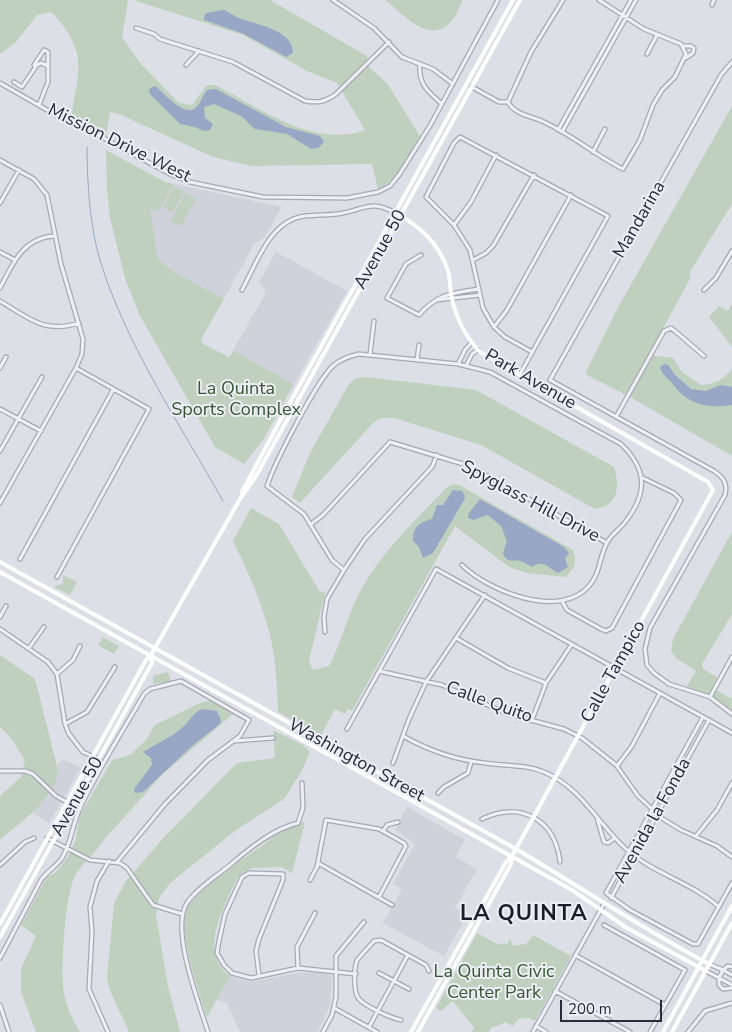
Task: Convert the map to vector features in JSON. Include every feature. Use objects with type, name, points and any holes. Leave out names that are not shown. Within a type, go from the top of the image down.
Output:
[{"type":"main road","name":"Avenue 50","points":[[240,499],[255,465],[514,0]]},
{"type":"main road","name":"Avenue 50","points":[[0,924],[146,660],[151,655],[240,499],[256,476],[520,0]]},
{"type":"main road","name":"Park Avenue","points":[[395,213],[414,223],[434,243],[448,272],[457,317],[471,343],[478,350],[519,376],[704,479],[712,488]]},
{"type":"main road","name":"Calle Tampico","points":[[411,1032],[506,862],[516,849],[712,494],[712,488]]},
{"type":"main road","name":"Washington Street","points":[[0,562],[285,723],[516,849],[582,888],[604,904],[710,964]]},
{"type":"main road","name":"Washington Street","points":[[0,572],[512,856],[572,890],[600,910],[706,971]]},
{"type":"main road","name":"Avenue 50","points":[[0,937],[152,662],[151,655]]},
{"type":"main road","name":"Calle Tampico","points":[[418,1032],[511,864],[512,856]]},
{"type":"main road","points":[[662,1032],[732,906]]},
{"type":"main road","points":[[672,1032],[732,923]]},
{"type":"street","points":[[333,0],[374,28],[402,57],[433,69],[453,84]]},
{"type":"street","name":"Mission Drive West","points":[[0,82],[61,118],[89,130],[170,174],[190,182],[263,198],[331,198],[378,192],[390,186],[400,175],[442,104],[498,0]]},
{"type":"street","points":[[508,102],[531,52],[563,0]]},
{"type":"street","points":[[472,87],[499,102],[508,102],[519,112],[560,131],[623,169],[640,140],[653,105],[662,90],[675,77],[686,56],[693,53],[694,48],[683,46],[670,38],[657,35],[599,0]]},
{"type":"street","points":[[560,131],[597,66],[631,0]]},
{"type":"street","points":[[624,16],[636,0]]},
{"type":"street","points":[[712,5],[714,0]]},
{"type":"street","points":[[136,28],[154,34],[160,39],[233,62],[305,101],[315,103],[326,101],[336,94],[389,42]]},
{"type":"street","points":[[647,54],[657,35]]},
{"type":"street","points":[[683,46],[686,56]]},
{"type":"street","points":[[14,82],[22,87],[44,50],[48,52],[48,82],[39,105]]},
{"type":"street","points":[[186,65],[200,51]]},
{"type":"street","name":"Mandarina","points":[[616,417],[550,380],[721,75],[732,62]]},
{"type":"street","points":[[33,68],[39,64],[48,66]]},
{"type":"street","points":[[420,64],[421,82],[427,92],[442,104]]},
{"type":"street","points":[[593,152],[605,129]]},
{"type":"street","points":[[519,376],[608,216],[460,137],[454,143],[426,195],[427,199],[454,225],[470,250],[483,308],[494,327],[504,337],[532,352]]},
{"type":"street","points":[[454,225],[471,202],[496,155]]},
{"type":"street","points":[[0,160],[34,179],[44,191],[48,201],[54,236],[69,293],[83,338],[82,354],[76,368],[0,504]]},
{"type":"street","points":[[0,203],[18,170]]},
{"type":"street","points":[[473,260],[493,246],[534,176]]},
{"type":"street","points":[[494,327],[507,310],[571,195]]},
{"type":"street","name":"Park Avenue","points":[[242,290],[272,235],[291,220],[305,216],[342,214],[373,205],[395,213]]},
{"type":"street","points":[[0,288],[22,248],[33,241],[54,236]]},
{"type":"street","points":[[704,290],[716,278],[732,251]]},
{"type":"street","points":[[0,252],[15,260]]},
{"type":"street","points":[[421,255],[406,264],[387,298],[418,315],[441,296],[480,295]]},
{"type":"street","points":[[452,296],[479,289]]},
{"type":"street","points":[[0,301],[47,327],[62,328],[80,324]]},
{"type":"street","points":[[370,354],[374,321]]},
{"type":"street","points":[[704,356],[675,331],[670,328],[664,331],[616,417],[714,471],[725,481],[727,488],[725,495],[650,628],[644,649],[647,665],[662,680],[710,697],[732,714]]},
{"type":"street","points":[[458,364],[471,343]]},
{"type":"street","points":[[417,360],[419,345]]},
{"type":"street","points":[[466,366],[472,354],[478,350]]},
{"type":"street","points":[[344,570],[332,560],[311,524],[300,510],[268,488],[268,483],[298,421],[322,378],[334,365],[351,356],[370,354],[458,364],[490,372],[621,444],[633,456],[643,478],[639,496],[632,512],[607,543],[598,573],[588,587],[577,595],[554,602],[510,596],[472,575],[462,565]]},
{"type":"street","points":[[0,368],[6,357]]},
{"type":"street","points":[[57,577],[149,410],[76,368]]},
{"type":"street","points":[[0,451],[42,377]]},
{"type":"street","points":[[20,559],[114,390]]},
{"type":"street","points":[[0,409],[19,417],[41,430]]},
{"type":"street","name":"Spyglass Hill Drive","points":[[311,524],[323,515],[390,442],[470,466],[607,543]]},
{"type":"street","points":[[325,632],[324,617],[327,599],[344,570],[364,540],[432,467],[437,455]]},
{"type":"street","points":[[562,601],[567,610],[601,629],[612,628],[682,500],[674,493],[643,478]]},
{"type":"street","points":[[347,729],[436,569],[732,733]]},
{"type":"street","points":[[393,763],[426,682],[486,595]]},
{"type":"street","points":[[0,617],[6,606]]},
{"type":"street","points":[[29,648],[44,627]]},
{"type":"street","points":[[0,629],[48,662],[57,674],[65,724],[69,734],[83,752],[98,759]]},
{"type":"street","points":[[456,638],[508,668],[546,683]]},
{"type":"street","points":[[532,720],[546,683],[572,644]]},
{"type":"street","points":[[57,674],[73,660],[80,646]]},
{"type":"street","points":[[710,697],[732,657]]},
{"type":"street","points":[[65,724],[87,712],[115,667]]},
{"type":"street","name":"Calle Quito","points":[[379,671],[462,693],[508,714],[578,736],[617,766],[638,796],[652,810],[671,824],[717,846],[732,857]]},
{"type":"street","points":[[0,958],[41,880],[47,871],[57,864],[67,848],[80,807],[144,694],[150,689],[181,681],[249,720],[240,736],[208,760],[165,804],[117,862]]},
{"type":"street","points":[[617,766],[632,746],[660,693]]},
{"type":"street","name":"Avenida la Fonda","points":[[703,717],[606,890],[607,895],[611,898],[709,720]]},
{"type":"street","points":[[403,736],[433,751],[471,762],[522,766],[555,777],[582,798],[615,838],[634,856],[649,866],[695,888],[719,907]]},
{"type":"street","points":[[233,741],[273,738]]},
{"type":"street","points":[[438,793],[444,786],[468,773],[471,762]]},
{"type":"street","points":[[0,771],[25,771],[33,774],[57,797],[67,802]]},
{"type":"street","points":[[208,1032],[190,972],[182,932],[182,914],[190,899],[235,861],[272,834],[298,823],[303,808],[302,783]]},
{"type":"street","points":[[696,836],[717,810],[732,783]]},
{"type":"street","points":[[482,819],[504,812],[518,812],[533,818],[547,828],[553,837],[558,848],[560,862]]},
{"type":"street","points":[[596,815],[604,842],[608,843],[615,838]]},
{"type":"street","points":[[310,880],[318,863],[326,820],[383,831],[404,843],[406,849],[379,897]]},
{"type":"street","points":[[383,831],[387,825],[398,822]]},
{"type":"street","points":[[0,865],[25,842],[34,838]]},
{"type":"street","points":[[47,838],[90,860],[117,862],[127,868],[153,906],[182,914]]},
{"type":"street","points":[[108,1032],[89,989],[92,932],[90,907],[98,881],[109,861]]},
{"type":"street","points":[[318,863],[392,905]]},
{"type":"street","points":[[259,976],[256,950],[259,938],[283,880],[283,874],[249,873],[242,877],[225,914],[217,953],[232,973],[243,977],[259,976],[298,968],[356,974]]},
{"type":"street","points":[[611,898],[692,944],[698,944],[732,883]]},
{"type":"street","name":"Avenida la Fonda","points":[[533,1032],[604,904]]},
{"type":"street","points":[[298,968],[297,947],[315,913]]},
{"type":"street","points":[[323,1032],[334,1008],[338,953],[364,922]]},
{"type":"street","points":[[604,924],[685,970],[650,1032]]},
{"type":"street","points":[[401,1020],[358,999],[355,992],[358,959],[377,940],[385,942],[426,965],[429,971]]},
{"type":"street","points":[[369,1027],[408,955]]},
{"type":"street","points":[[575,955],[665,1005]]},
{"type":"street","points":[[710,964],[732,975]]},
{"type":"street","points":[[706,971],[719,978],[732,986],[727,990],[721,988],[719,978],[723,970],[728,966],[732,967]]},
{"type":"street","points":[[379,973],[409,989]]},
{"type":"street","points":[[555,991],[630,1032]]},
{"type":"street","points":[[688,1032],[705,1011],[732,1003]]},
{"type":"street","points":[[0,1005],[9,1032]]},
{"type":"street","points":[[334,1008],[377,1032]]},
{"type":"street","points":[[536,1026],[546,1032]]},
{"type":"shaded area","points":[[174,184],[282,207],[265,237],[254,244],[224,299],[173,271],[158,259],[149,211],[160,209]]},
{"type":"shaded area","points":[[276,252],[347,291],[294,384],[233,351],[265,294],[265,289],[259,282]]},
{"type":"shaded area","points":[[64,760],[81,768],[49,823],[31,812],[47,797],[57,775],[58,763]]},
{"type":"shaded area","points":[[407,807],[465,840],[456,857],[477,869],[455,908],[467,915],[444,956],[383,923],[402,889],[393,884],[415,844],[395,830]]},
{"type":"shaded area","points":[[298,973],[327,973],[332,977],[330,1005],[318,1032],[240,1032],[227,1003],[217,1000],[230,976],[250,982]]},
{"type":"green space","points":[[0,0],[128,0],[122,37],[141,64],[179,103],[192,105],[207,85],[215,85],[268,114],[306,130],[326,134],[345,134],[365,130],[337,83],[307,71],[243,35],[133,0],[270,0],[367,56],[367,65],[387,83],[420,136],[392,180],[378,189],[372,164],[251,166],[213,157],[119,114],[110,112],[106,136],[71,119],[77,87],[78,62],[71,38],[63,26],[51,12],[37,15],[16,42],[0,54]]},
{"type":"green space","points":[[385,0],[463,0],[449,24],[440,29],[432,30],[415,24]]},
{"type":"green space","points":[[732,106],[732,204],[690,272],[690,279],[650,352],[656,356],[673,358],[682,372],[701,385],[719,381],[732,368],[732,456],[632,398],[585,374],[616,311]]},
{"type":"green space","name":"La Quinta Sports Complex","points":[[106,150],[165,182],[174,184],[160,209],[150,211],[158,259],[173,271],[224,299],[201,339],[203,344],[229,357],[233,351],[294,384],[263,440],[244,464],[215,447],[139,314],[125,278],[110,218]]},
{"type":"green space","points":[[174,187],[184,192],[173,212],[163,207]]},
{"type":"green space","points":[[186,193],[196,199],[181,226],[171,221]]},
{"type":"green space","points":[[732,303],[732,347],[709,317],[719,306],[728,311]]},
{"type":"green space","points":[[366,377],[476,390],[614,467],[617,481],[616,494],[609,504],[595,509],[481,445],[394,418],[382,418],[374,422],[300,503],[292,497],[310,453],[349,384],[357,378]]},
{"type":"green space","points":[[453,484],[461,486],[573,550],[575,562],[571,571],[565,577],[527,573],[509,567],[455,526],[352,711],[348,709],[345,714],[335,709],[321,735],[278,712],[275,661],[266,619],[233,541],[251,508],[279,524],[320,592],[324,591],[325,593],[309,661],[313,670],[329,666],[355,602],[373,570],[408,528],[446,488]]},
{"type":"green space","points":[[732,532],[732,614],[702,664],[703,669],[717,677],[712,688],[732,699],[732,711],[715,698],[687,686],[696,671],[676,658],[671,651],[673,639]]},
{"type":"green space","points":[[63,575],[77,582],[70,595],[54,587],[63,583]]},
{"type":"green space","points":[[103,637],[119,646],[114,654],[98,645]]},
{"type":"green space","points":[[0,655],[35,679],[58,770],[56,781],[44,800],[0,840],[0,796],[21,777],[25,760],[10,737],[0,727]]},
{"type":"green space","points":[[168,672],[171,681],[153,684],[153,676]]},
{"type":"green space","points":[[211,700],[233,714],[162,775],[102,842],[74,878],[66,918],[63,982],[68,1008],[80,1032],[36,1032],[21,992],[21,969],[36,936],[21,925],[47,877],[56,872],[67,858],[75,842],[80,815],[112,760],[130,755],[146,740],[155,725],[200,703]]},
{"type":"green space","points":[[273,730],[303,745],[310,752],[302,770],[284,799],[236,830],[170,883],[159,898],[156,914],[168,986],[180,1032],[129,1032],[111,993],[107,979],[114,903],[126,881],[166,835],[237,763],[275,758]]},
{"type":"green space","points":[[305,822],[292,873],[281,867],[252,868],[237,878],[221,915],[215,942],[215,954],[220,966],[230,976],[207,1017],[187,947],[185,919],[187,909],[210,884],[233,866],[282,831]]},
{"type":"green space","name":"La Quinta Civic Center Park","points":[[477,933],[499,945],[503,943],[507,945],[510,939],[513,946],[526,944],[533,935],[571,956],[535,1021],[529,1018],[518,1019],[513,1026],[505,1022],[492,1027],[489,1032],[472,1032],[474,1028],[453,1001],[441,1011],[436,1008]]},
{"type":"water","points":[[224,10],[281,34],[291,45],[293,53],[286,57],[244,34],[204,20],[205,13]]},
{"type":"water","points":[[155,86],[176,104],[188,110],[194,109],[199,104],[207,90],[216,89],[286,127],[320,136],[324,142],[318,148],[311,149],[287,134],[255,129],[241,116],[214,104],[204,107],[205,118],[213,124],[210,130],[204,131],[180,124],[149,93],[150,88]]},
{"type":"water","points":[[664,364],[668,365],[675,375],[691,389],[706,391],[721,385],[732,387],[732,405],[706,405],[684,396],[663,374],[660,367]]},
{"type":"water","points":[[453,490],[462,491],[465,496],[464,500],[433,553],[423,558],[419,547],[413,541],[415,529],[420,524],[432,519],[437,505],[443,505]]},
{"type":"water","points":[[480,499],[564,547],[569,553],[565,559],[568,567],[558,573],[542,564],[532,567],[522,561],[506,559],[503,553],[507,541],[501,526],[488,515],[473,520],[468,518],[469,513]]},
{"type":"water","points":[[203,709],[217,711],[221,720],[220,724],[192,746],[143,792],[135,793],[134,789],[152,765],[151,758],[143,752],[174,734],[197,712]]},
{"type":"waterway","points":[[87,147],[91,219],[100,260],[111,291],[124,322],[155,384],[223,501]]},
{"type":"district","name":"LA QUINTA","points":[[524,915]]}]
